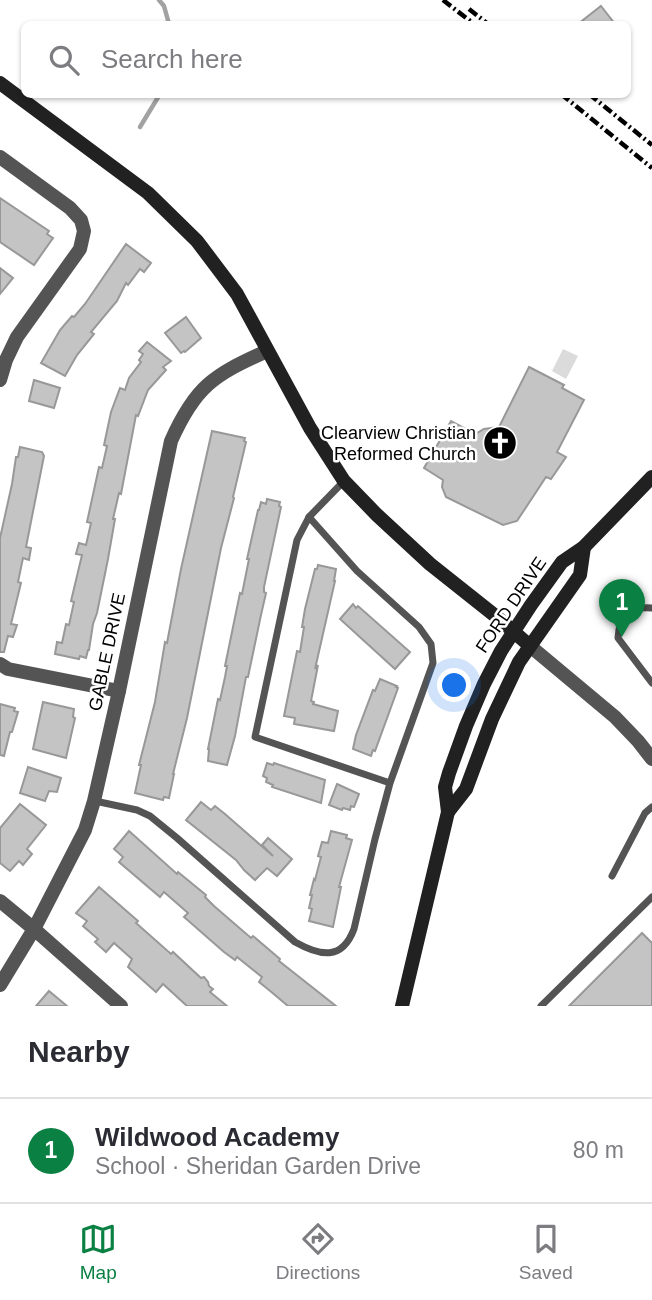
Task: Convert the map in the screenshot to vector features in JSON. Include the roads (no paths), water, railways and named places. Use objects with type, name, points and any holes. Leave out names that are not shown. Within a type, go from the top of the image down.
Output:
[{"type":"main road","points":[[0,83],[148,194],[197,241],[237,294],[310,428],[344,481],[430,564],[530,646]]},
{"type":"main road","name":"FORD DRIVE","points":[[402,1006],[448,813],[445,787],[484,684],[501,651],[562,562],[584,547],[652,477]]},
{"type":"main road","name":"FORD DRIVE","points":[[448,813],[466,789],[492,719],[519,662],[580,575],[584,547]]},
{"type":"street","points":[[0,157],[70,208],[81,220],[84,231],[80,249],[17,337],[0,380]]},
{"type":"street","name":"GABLE DRIVE","points":[[0,985],[34,929],[85,830],[119,691],[171,441],[181,418],[195,397],[214,378],[267,351]]},
{"type":"street","points":[[530,646],[615,717],[652,759]]},
{"type":"street","points":[[0,664],[8,669],[119,691]]},
{"type":"street","points":[[0,901],[121,1006]]},
{"type":"lane","points":[[344,481],[309,517],[297,540],[255,737],[390,783]]},
{"type":"lane","points":[[94,801],[137,810],[150,816],[295,942],[311,951],[328,954],[349,942],[355,929],[390,783],[433,663],[431,644],[419,627],[356,571],[309,517]]},
{"type":"lane","points":[[652,608],[635,608],[627,613],[618,638],[652,683]]},
{"type":"lane","points":[[612,876],[645,813],[652,807]]},
{"type":"lane","points":[[541,1006],[652,897]]},
{"type":"waterway","points":[[159,0],[164,6],[168,21]]},
{"type":"waterway","points":[[140,127],[158,98]]},
{"type":"railway","points":[[443,0],[470,21]]},
{"type":"railway","points":[[469,9],[484,21]]},
{"type":"railway","points":[[566,98],[652,168]]},
{"type":"railway","points":[[594,98],[652,145]]},
{"type":"place","name":"Clearview Christian Reformed Church","points":[[500,443]]},
{"type":"place","name":"Wildwood Academy","points":[[622,637]]}]
